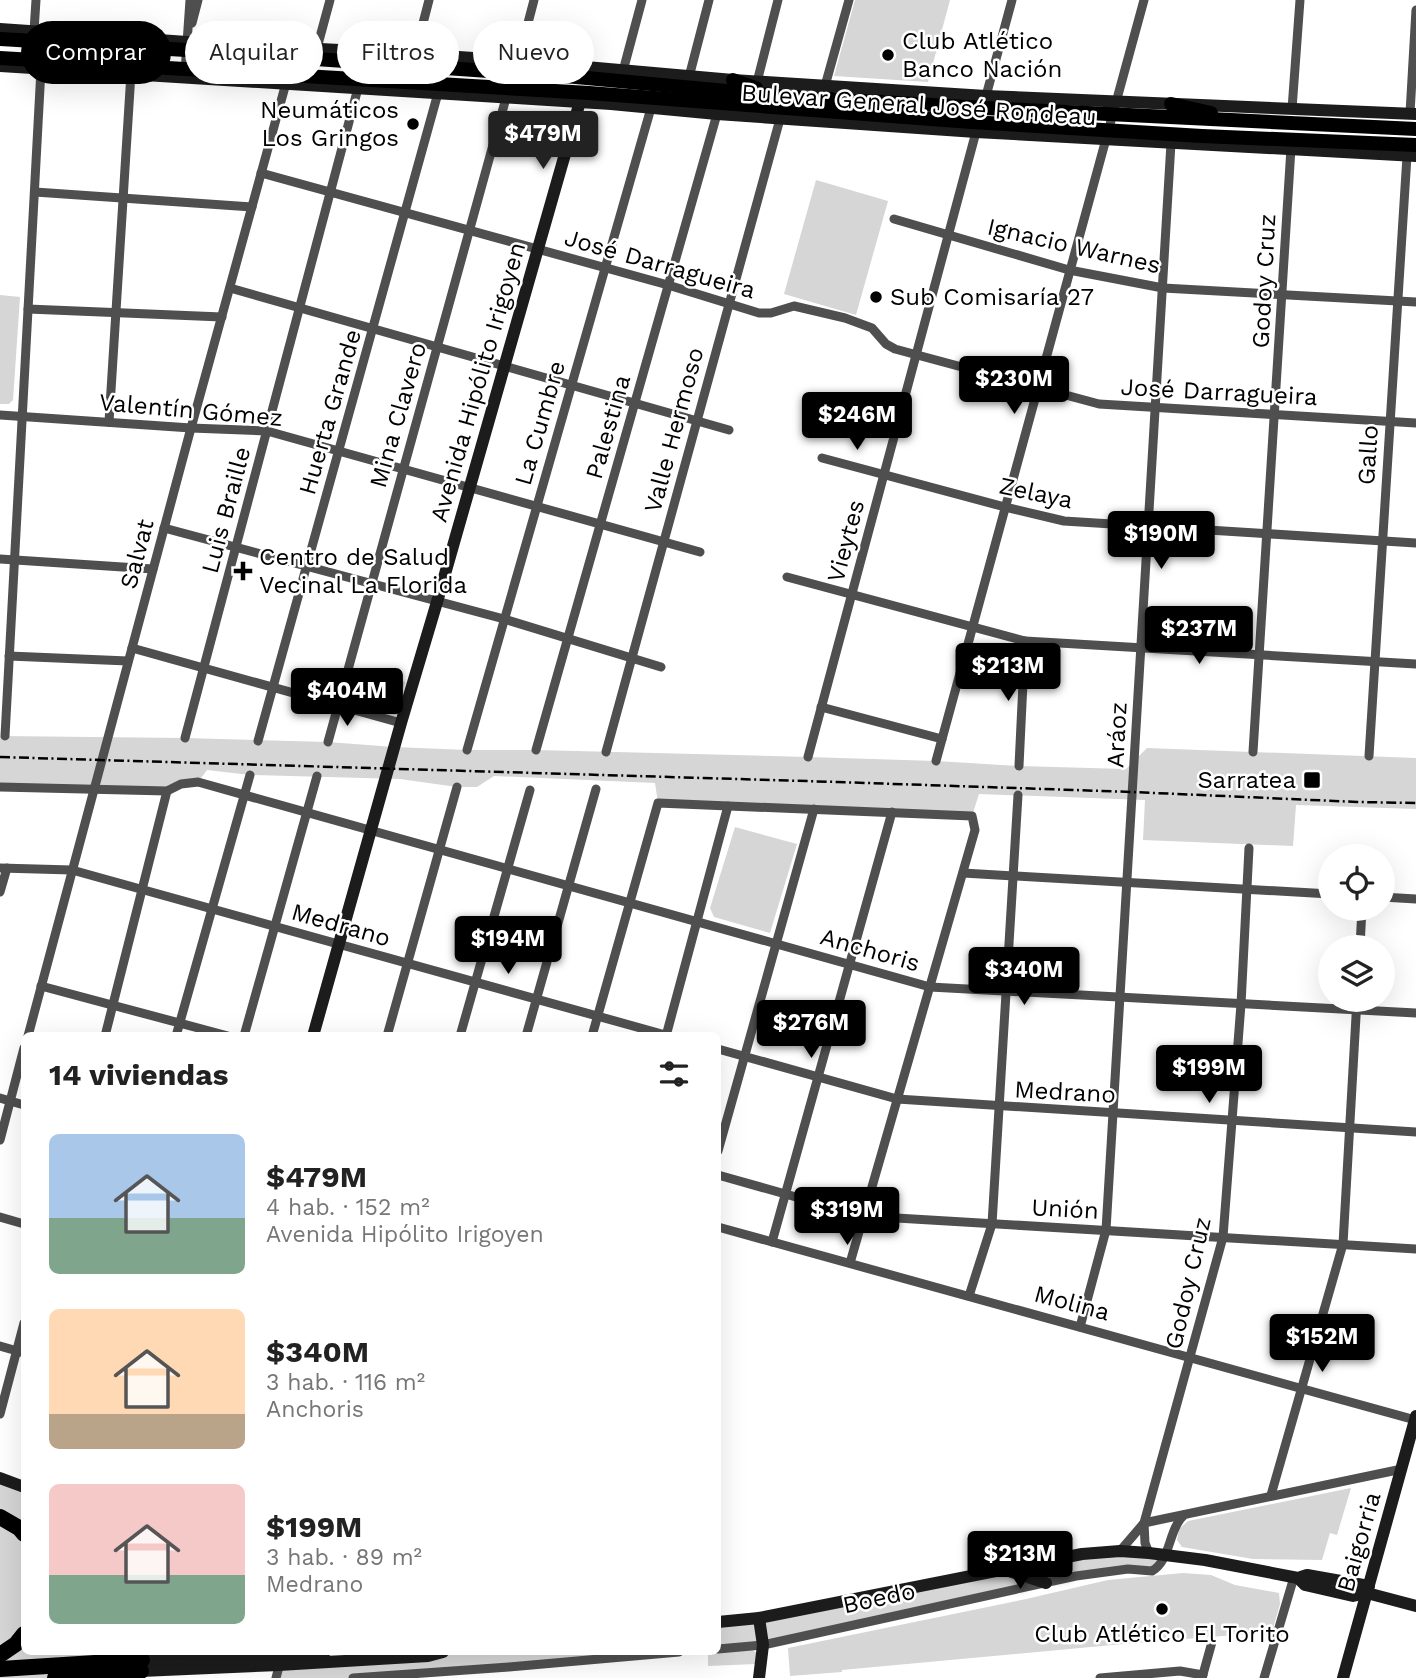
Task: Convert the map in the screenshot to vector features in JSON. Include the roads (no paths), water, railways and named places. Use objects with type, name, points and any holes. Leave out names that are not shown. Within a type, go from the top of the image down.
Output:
[{"type":"highway","points":[[0,1517],[21,1530]]},
{"type":"highway","points":[[0,1656],[21,1638]]},
{"type":"highway","points":[[0,1670],[141,1665]]},
{"type":"highway","points":[[55,1678],[141,1665]]},
{"type":"main road","name":"Bulevar General José Rondeau","points":[[0,29],[21,30]]},
{"type":"main road","name":"Bulevar General José Rondeau","points":[[0,40],[185,46]]},
{"type":"main road","name":"Bulevar General José Rondeau","points":[[7,58],[185,73]]},
{"type":"main road","name":"Bulevar General José Rondeau","points":[[0,66],[21,68]]},
{"type":"main road","name":"Bulevar General José Rondeau","points":[[171,73],[185,73]]},
{"type":"main road","name":"Bulevar General José Rondeau","points":[[594,76],[619,87],[651,108],[780,119],[1106,135],[1171,143],[1386,154],[1413,152]]},
{"type":"main road","name":"Bulevar General José Rondeau","points":[[300,84],[506,98],[584,96],[619,87],[689,77],[986,96],[1250,121],[1416,129]]},
{"type":"main road","name":"Bulevar General José Rondeau","points":[[323,79],[452,85],[584,96]]},
{"type":"main road","points":[[733,80],[781,96]]},
{"type":"main road","name":"Avenida Hipólito Irigoyen","points":[[314,1032],[575,119],[584,96],[585,84]]},
{"type":"main road","points":[[452,85],[478,96]]},
{"type":"main road","name":"Bulevar General José Rondeau","points":[[619,87],[984,108],[1114,108],[1171,104],[1413,114]]},
{"type":"main road","name":"Bulevar General José Rondeau","points":[[619,87],[974,127]]},
{"type":"main road","points":[[584,96],[619,87]]},
{"type":"main road","points":[[1171,104],[1250,121]]},
{"type":"main road","points":[[974,127],[1002,133]]},
{"type":"main road","name":"Bulevar General José Rondeau","points":[[1002,133],[1367,143],[1413,152]]},
{"type":"main road","points":[[1367,143],[1386,154]]},
{"type":"main road","name":"Baigorria","points":[[1343,1678],[1416,1419]]},
{"type":"main road","points":[[0,1478],[21,1486]]},
{"type":"main road","points":[[721,1622],[759,1618],[1082,1555],[1120,1551],[1205,1560],[1296,1578],[1306,1585],[1353,1596],[1368,1589],[1416,1606]]},
{"type":"main road","points":[[1002,1570],[1046,1583]]},
{"type":"main road","points":[[759,1618],[764,1645],[759,1678]]},
{"type":"main road","points":[[180,1655],[188,1664]]},
{"type":"main road","points":[[280,1662],[312,1655]]},
{"type":"main road","points":[[141,1665],[280,1662],[410,1655]]},
{"type":"main road","points":[[172,1678],[188,1664]]},
{"type":"street","points":[[35,21],[36,0]]},
{"type":"street","points":[[323,26],[330,0]]},
{"type":"street","points":[[424,21],[429,0]]},
{"type":"street","points":[[528,21],[534,0]]},
{"type":"street","points":[[619,87],[642,0]]},
{"type":"street","points":[[689,77],[709,0]]},
{"type":"street","points":[[757,82],[778,0]]},
{"type":"street","points":[[825,86],[849,0]]},
{"type":"street","points":[[986,96],[1012,0]]},
{"type":"street","points":[[936,761],[1144,0]]},
{"type":"street","points":[[1292,108],[1300,0]]},
{"type":"street","points":[[1413,114],[1416,10]]},
{"type":"street","points":[[5,736],[4,700],[15,560],[40,84]]},
{"type":"street","points":[[109,422],[130,84]]},
{"type":"street","name":"Salvat","points":[[29,1032],[286,84]]},
{"type":"street","name":"Luis Braille","points":[[185,738],[358,88]]},
{"type":"street","name":"Huerta Grande","points":[[258,741],[438,93]]},
{"type":"street","name":"Mina Clavero","points":[[328,742],[506,98]]},
{"type":"street","name":"La Cumbre","points":[[467,750],[651,108]]},
{"type":"street","name":"Palestina","points":[[536,750],[717,114]]},
{"type":"street","name":"Valle Hermoso","points":[[606,752],[780,119]]},
{"type":"street","name":"Vieytes","points":[[808,757],[948,235],[974,127]]},
{"type":"street","name":"Aráoz","points":[[1080,1327],[1106,1230],[1171,143]]},
{"type":"street","name":"Godoy Cruz","points":[[1253,752],[1291,148]]},
{"type":"street","name":"Gallo","points":[[1369,756],[1397,301],[1413,152]]},
{"type":"street","name":"José Darragueira","points":[[261,173],[668,285],[759,313],[771,313],[794,306],[845,318],[872,328],[886,344],[895,349],[1099,404],[1416,423]]},
{"type":"street","points":[[35,192],[252,207]]},
{"type":"street","name":"Ignacio Warnes","points":[[894,219],[1069,270],[1163,288],[1416,302]]},
{"type":"street","points":[[230,288],[729,430]]},
{"type":"street","points":[[28,309],[222,317]]},
{"type":"street","name":"Valentín Gómez","points":[[0,415],[267,431],[700,552]]},
{"type":"street","name":"Zelaya","points":[[822,458],[1005,508],[1064,521],[1416,543]]},
{"type":"street","points":[[164,528],[504,619],[661,667]]},
{"type":"street","points":[[0,559],[153,569]]},
{"type":"street","points":[[788,577],[1026,641],[1416,664]]},
{"type":"street","points":[[1019,766],[1026,641]]},
{"type":"street","points":[[132,648],[401,723]]},
{"type":"street","points":[[9,656],[128,661]]},
{"type":"street","points":[[821,707],[942,739]]},
{"type":"street","points":[[177,1032],[250,775]]},
{"type":"street","points":[[245,1032],[317,776]]},
{"type":"street","name":"Anchoris","points":[[0,788],[167,790],[181,784],[198,782],[930,987],[1318,1008]]},
{"type":"street","points":[[388,1032],[457,787]]},
{"type":"street","points":[[527,1032],[596,789]]},
{"type":"street","points":[[106,1032],[167,790]]},
{"type":"street","points":[[461,1032],[530,790]]},
{"type":"street","points":[[969,1296],[992,1224],[1018,795]]},
{"type":"street","points":[[594,1032],[658,803],[972,816],[975,830],[850,1264]]},
{"type":"street","points":[[668,1032],[728,806]]},
{"type":"street","points":[[721,1140],[814,809]]},
{"type":"street","points":[[772,1242],[892,812]]},
{"type":"street","name":"Godoy Cruz","points":[[1149,1553],[1145,1544],[1144,1523],[1223,1237],[1241,1004],[1249,848]]},
{"type":"street","points":[[0,892],[3,868]]},
{"type":"street","name":"Medrano","points":[[3,868],[72,870],[653,1032]]},
{"type":"street","points":[[962,873],[1318,893]]},
{"type":"street","points":[[1395,898],[1416,899]]},
{"type":"street","points":[[41,986],[214,1032]]},
{"type":"street","points":[[1271,1496],[1343,1244],[1356,1012]]},
{"type":"street","name":"Anchoris","points":[[1395,1012],[1416,1013]]},
{"type":"street","name":"Medrano","points":[[721,1050],[897,1099],[1416,1132]]},
{"type":"street","points":[[0,1140],[21,1059]]},
{"type":"street","points":[[0,1098],[21,1104]]},
{"type":"street","name":"Unión","points":[[721,1176],[863,1216],[1416,1249]]},
{"type":"street","points":[[0,1217],[21,1223]]},
{"type":"street","name":"Molina","points":[[721,1228],[1416,1419]]},
{"type":"street","points":[[0,1346],[21,1352],[0,1414]]},
{"type":"street","points":[[1120,1551],[1144,1523],[1402,1469]]},
{"type":"street","points":[[1165,1555],[1178,1521],[1184,1515]]},
{"type":"street","name":"Boedo","points":[[721,1649],[764,1645],[1076,1576],[1128,1569],[1152,1571],[1158,1568],[1165,1555]]},
{"type":"street","points":[[1264,1678],[1296,1578]]},
{"type":"street","points":[[1100,1678],[1180,1671],[1202,1677],[1212,1642]]},
{"type":"street","points":[[353,1678],[645,1655]]},
{"type":"street","points":[[509,1667],[510,1678]]},
{"type":"railway","points":[[0,757],[837,782],[1416,803]]},
{"type":"place","name":"Club Atlético Banco Nación","points":[[888,55]]},
{"type":"place","name":"Neumáticos Los Gringos","points":[[413,124]]},
{"type":"place","name":"Sub Comisaría 27","points":[[876,297]]},
{"type":"place","name":"Centro de Salud Vecinal La Florida","points":[[243,571]]},
{"type":"place","name":"Sarratea","points":[[1312,780]]},
{"type":"place","name":"Club Atlético El Torito","points":[[1162,1609]]}]
